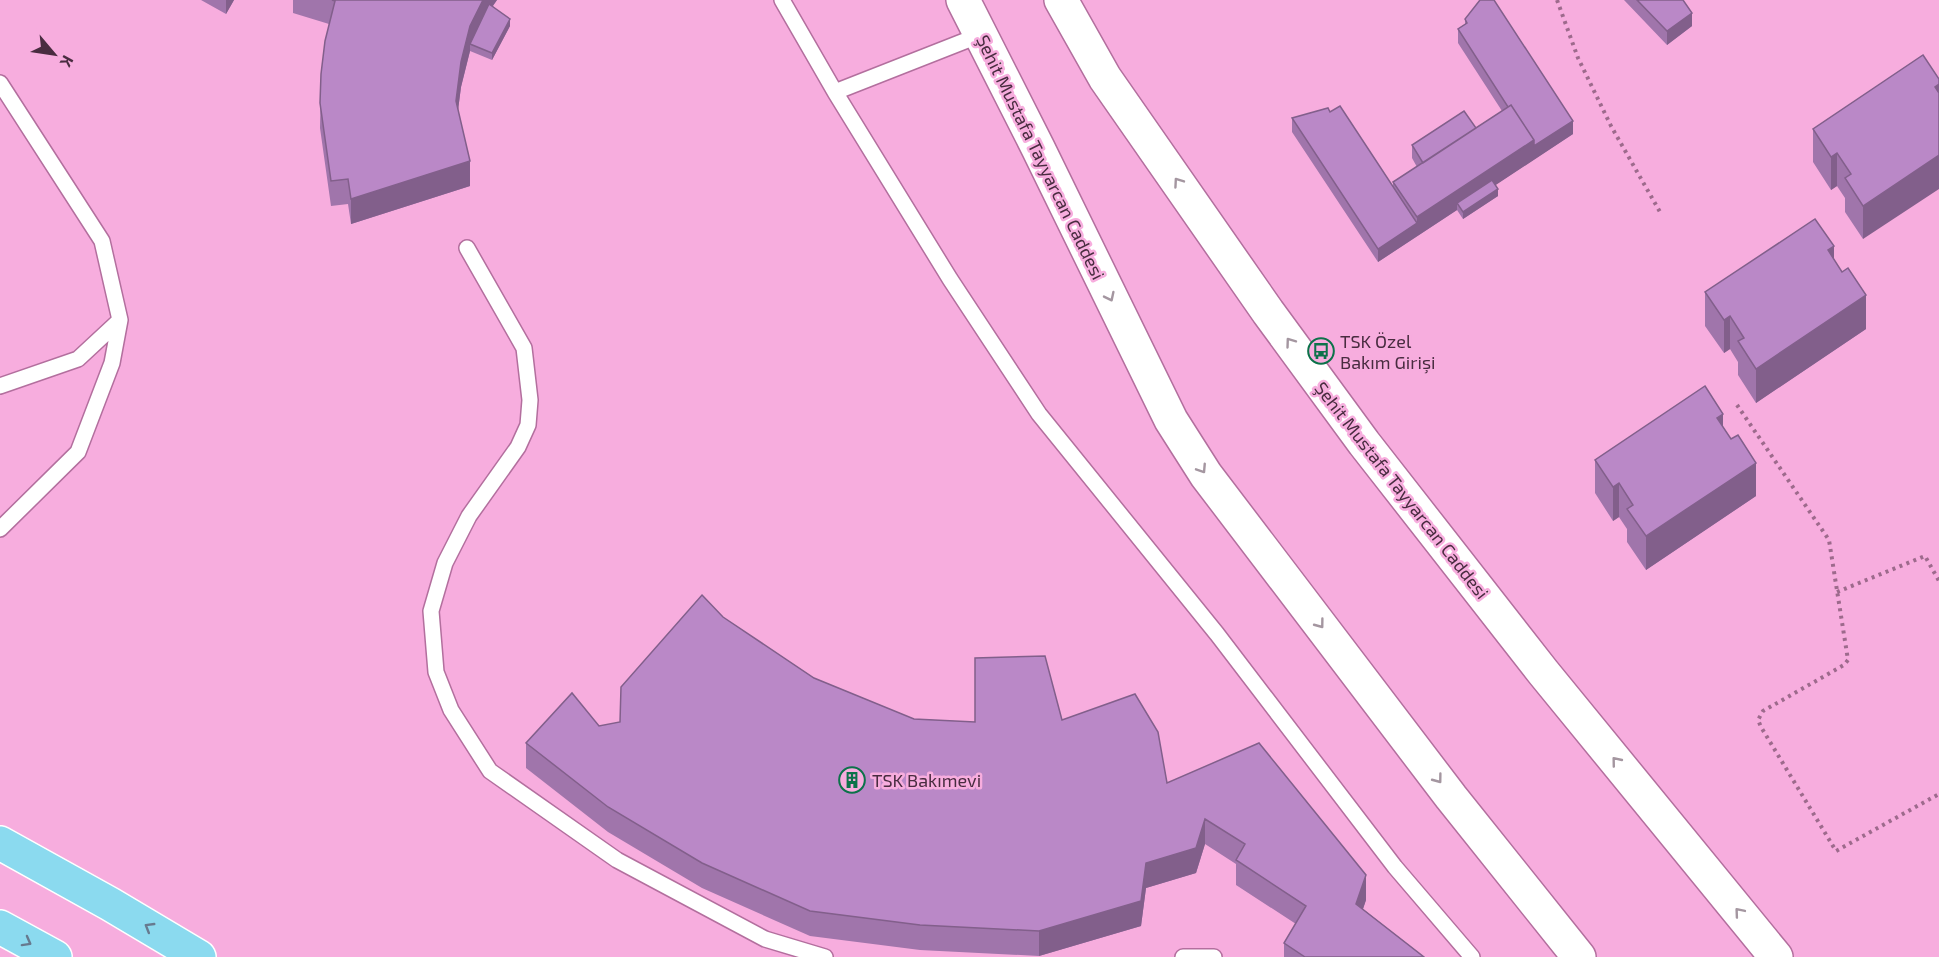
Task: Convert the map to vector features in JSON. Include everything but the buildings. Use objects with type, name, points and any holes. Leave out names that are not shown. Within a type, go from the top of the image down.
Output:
[{"type":"main road","name":"Şehit Mustafa Tayyarcan Caddesi","points":[[963,0],[1171,420],[1200,466],[1451,797],[1579,957]]},
{"type":"main road","name":"Şehit Mustafa Tayyarcan Caddesi","points":[[1061,0],[1105,78],[1268,312],[1364,443],[1543,672],[1776,957]]},
{"type":"main road","points":[[0,843],[199,957]]},
{"type":"main road","points":[[0,927],[55,957]]},
{"type":"lane","points":[[782,0],[835,92],[950,279],[1039,414],[1217,634],[1395,867],[1472,957]]},
{"type":"lane","points":[[835,92],[980,35]]},
{"type":"lane","points":[[0,82],[102,241],[120,320],[111,363],[78,452],[0,530]]},
{"type":"lane","points":[[467,248],[524,348],[530,400],[528,425],[518,447],[469,516],[445,563],[431,611],[436,672],[451,710],[490,771],[617,861],[765,939],[825,957]]},
{"type":"lane","points":[[0,386],[78,359],[120,320]]},
{"type":"lane","points":[[1183,957],[1214,957]]},
{"type":"path","points":[[1557,0],[1578,58],[1592,87],[1611,126],[1660,212]]},
{"type":"path","points":[[1737,405],[1829,540],[1847,663],[1762,711],[1758,720],[1761,727],[1836,851],[1939,794]]},
{"type":"path","points":[[1837,592],[1925,556],[1939,581]]},
{"type":"place","name":"TSK Özel Bakım Girişi","points":[[1321,351]]},
{"type":"place","name":"TSK Bakımevi","points":[[852,780]]}]
